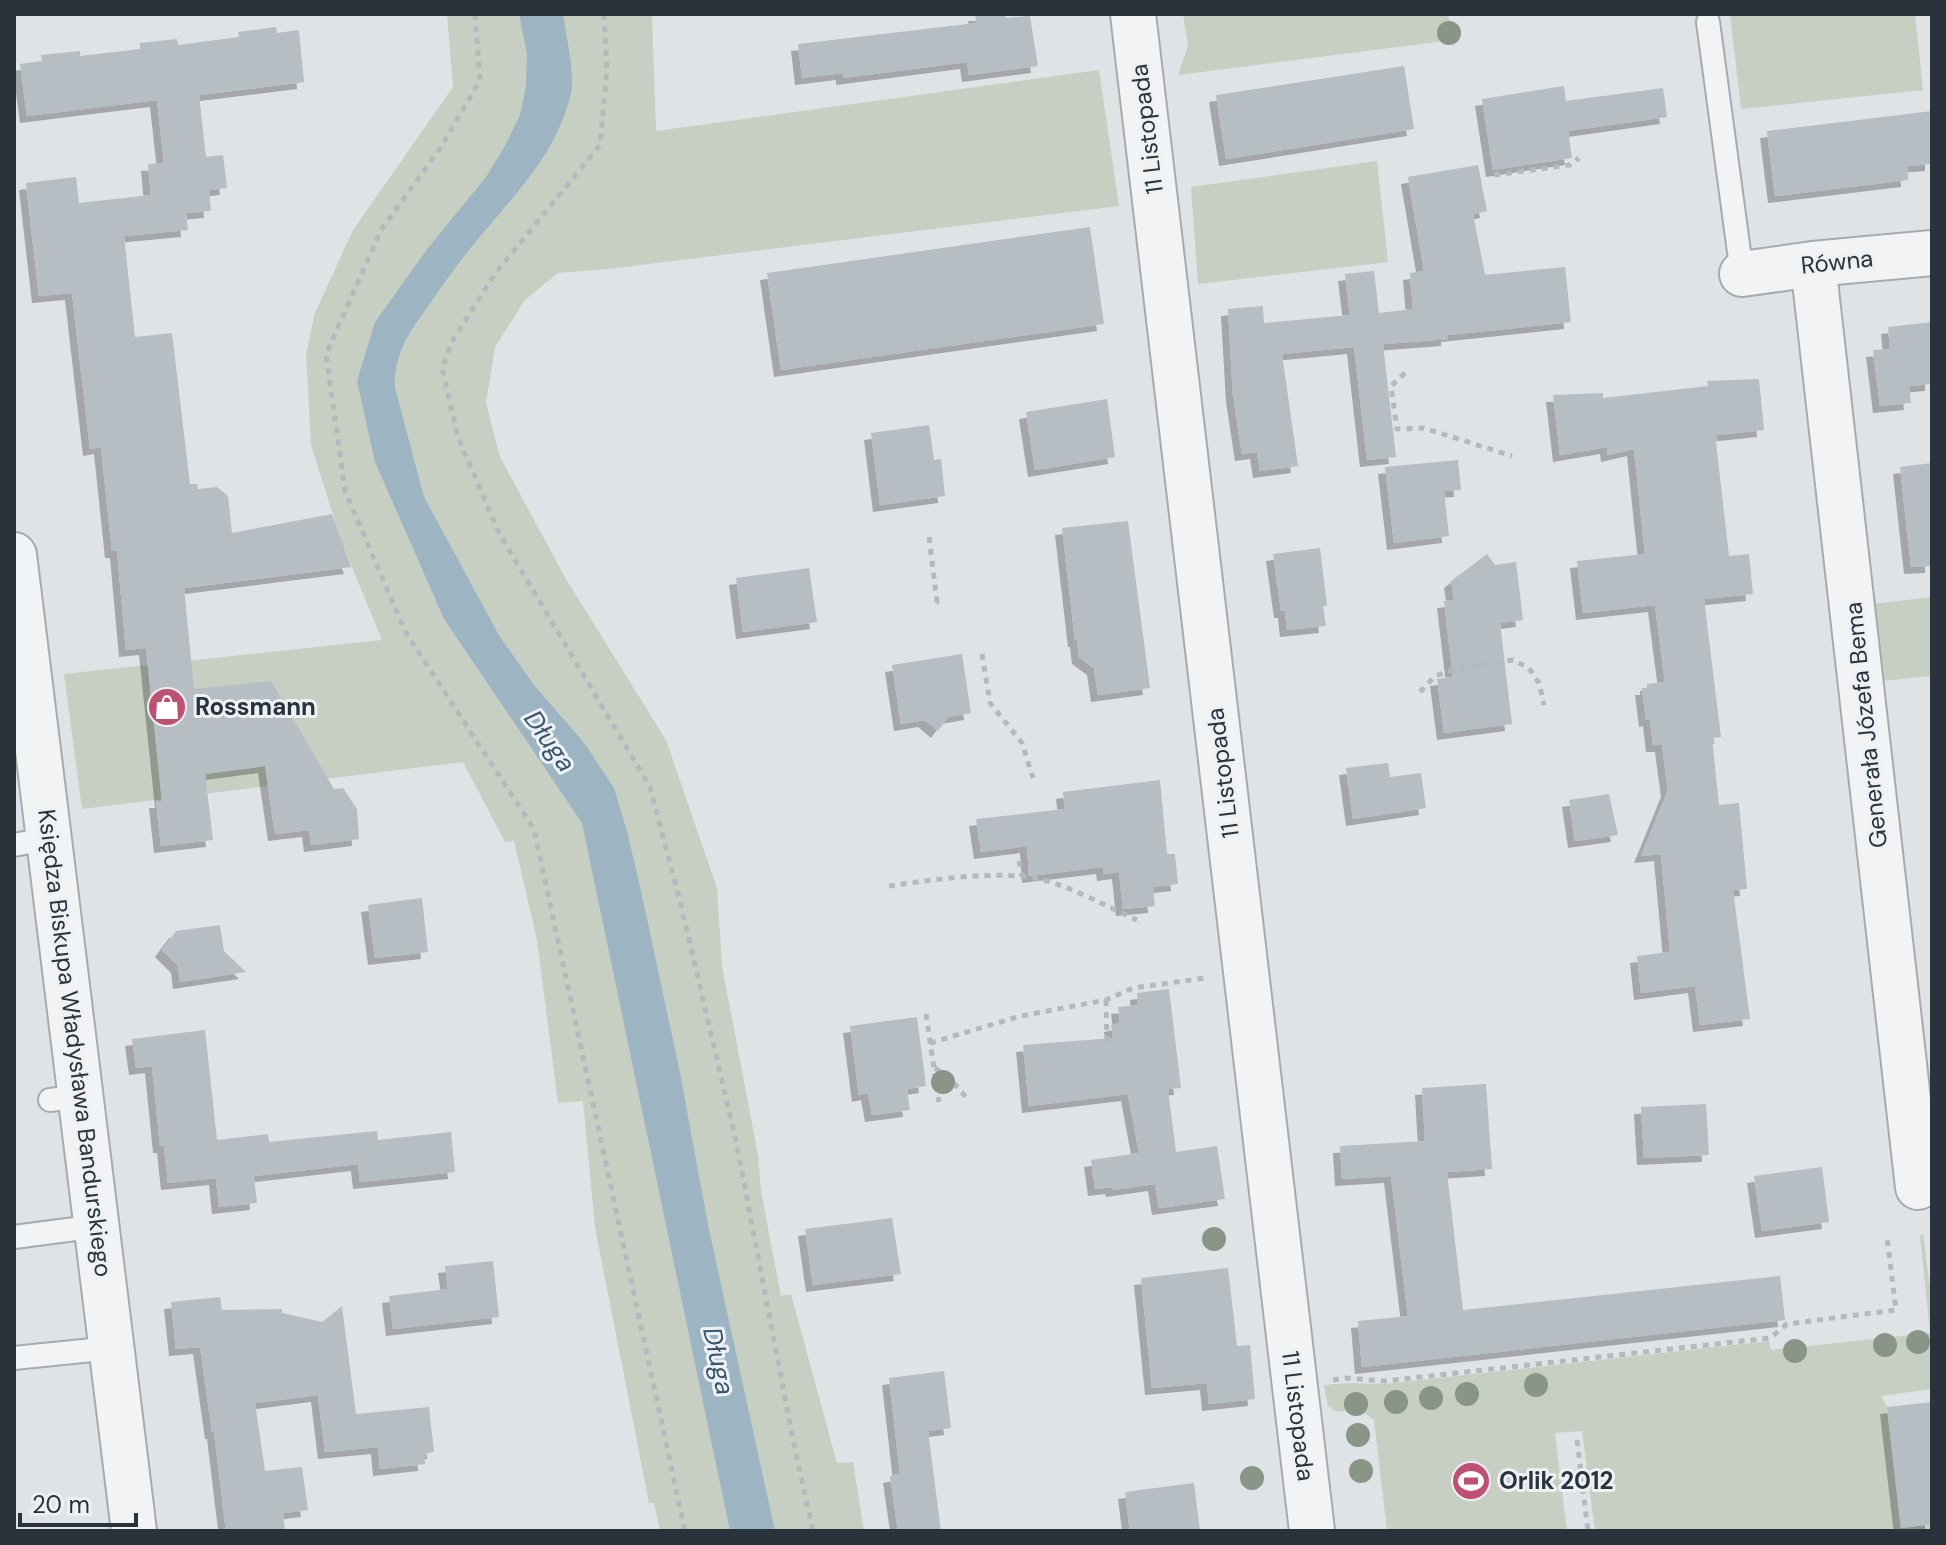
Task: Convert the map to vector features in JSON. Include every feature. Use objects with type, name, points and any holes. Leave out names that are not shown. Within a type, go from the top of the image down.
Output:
[{"type":"street","name":"11 Listopada","points":[[1133,14],[1312,1531]]},
{"type":"street","name":"Równa","points":[[1742,274],[1932,253]]},
{"type":"street","name":"Generała Józefa Bema","points":[[1813,264],[1918,1187]]},
{"type":"street","name":"Księdza Biskupa Władysława Bandurskiego","points":[[14,555],[32,842],[66,1098],[98,1226],[134,1531]]},
{"type":"lane","points":[[1708,22],[1742,274]]},
{"type":"lane","points":[[14,1237],[98,1226]]},
{"type":"lane","points":[[14,1358],[112,1348]]},
{"type":"path","points":[[475,14],[480,80],[443,144],[381,230],[326,354],[345,491],[406,633],[534,829],[685,1531]]},
{"type":"path","points":[[604,14],[607,70],[600,145],[494,275],[451,343],[442,368],[458,437],[499,533],[650,787],[736,1141],[813,1531]]},
{"type":"path","points":[[1494,175],[1570,165],[1579,158]]},
{"type":"path","points":[[1405,373],[1391,386],[1397,429],[1424,428],[1512,456]]},
{"type":"path","points":[[929,537],[937,602],[931,603]]},
{"type":"path","points":[[982,654],[990,703],[1022,743],[1033,778]]},
{"type":"path","points":[[1420,692],[1435,676],[1446,672],[1513,660],[1529,668],[1539,683],[1544,705]]},
{"type":"path","points":[[1019,861],[1022,876]]},
{"type":"path","points":[[889,886],[929,880],[1022,876],[1057,885],[1137,920]]},
{"type":"path","points":[[930,1043],[1021,1016],[1106,1000],[1133,988],[1213,977]]},
{"type":"path","points":[[1106,1000],[1107,1044]]},
{"type":"path","points":[[926,1014],[939,1102]]},
{"type":"path","points":[[934,1067],[966,1097]]},
{"type":"path","points":[[1346,1378],[1385,1381],[1770,1338],[1787,1324],[1896,1310],[1887,1237]]},
{"type":"path","points":[[1577,1440],[1588,1531]]},
{"type":"green space","points":[[447,14],[652,14],[656,131],[1099,70],[1119,206],[558,273],[525,300],[495,347],[486,403],[500,457],[566,579],[666,740],[717,888],[722,966],[781,1296],[791,1294],[837,1463],[853,1462],[864,1531],[660,1531],[654,1503],[649,1503],[595,1227],[583,1101],[558,1103],[537,940],[514,841],[505,842],[463,762],[82,809],[64,674],[382,640],[342,543],[311,445],[306,354],[315,313],[353,230],[453,87]]},
{"type":"green space","points":[[1183,14],[1448,14],[1453,40],[1178,75],[1188,46]]},
{"type":"green space","points":[[1730,14],[1915,14],[1923,90],[1741,109]]},
{"type":"green space","points":[[1377,161],[1388,262],[1198,284],[1191,187]]},
{"type":"green space","points":[[1932,597],[1932,676],[1882,681],[1873,604]]},
{"type":"green space","points":[[1920,1235],[1923,1235],[1932,1303],[1932,1389],[1881,1396],[1887,1407],[1901,1527],[1932,1523],[1932,1531],[1595,1531],[1582,1431],[1555,1433],[1567,1531],[1387,1531],[1374,1420],[1358,1408],[1338,1412],[1328,1406],[1324,1385],[1385,1384],[1769,1341],[1771,1350],[1930,1333]]},
{"type":"water","name":"Długa","points":[[519,14],[563,14],[572,75],[565,114],[536,168],[462,259],[409,334],[397,365],[395,388],[424,497],[500,637],[534,685],[585,744],[614,788],[643,900],[708,1225],[775,1531],[730,1531],[582,823],[444,619],[375,462],[357,381],[375,322],[428,248],[486,177],[520,115],[526,86],[527,54]]},
{"type":"building","points":[[975,14],[1005,14],[1006,18],[1030,16],[1038,66],[969,75],[967,62],[843,78],[843,73],[802,78],[798,44],[976,23]]},
{"type":"building","points":[[276,27],[277,33],[299,30],[304,82],[199,95],[206,157],[223,155],[227,188],[209,190],[211,211],[186,213],[188,230],[124,236],[135,337],[172,333],[190,484],[197,484],[198,489],[217,487],[228,496],[232,533],[332,514],[351,567],[184,588],[194,689],[271,681],[334,789],[343,788],[357,809],[359,839],[311,845],[309,830],[275,834],[265,766],[205,774],[213,840],[161,846],[156,801],[162,801],[146,648],[126,650],[117,551],[112,551],[101,447],[90,449],[72,293],[39,296],[26,183],[76,177],[79,203],[151,195],[148,164],[164,163],[157,100],[27,116],[20,64],[42,61],[41,55],[80,51],[80,56],[140,49],[140,43],[177,39],[178,45],[239,37],[238,32]]},
{"type":"building","points":[[1404,66],[1414,129],[1226,159],[1216,95]]},
{"type":"building","points":[[1564,86],[1566,101],[1663,88],[1667,117],[1568,131],[1572,158],[1493,170],[1482,99]]},
{"type":"building","points":[[1932,111],[1932,164],[1907,166],[1908,180],[1775,196],[1767,131]]},
{"type":"building","points":[[1478,165],[1487,211],[1473,214],[1485,275],[1565,267],[1571,322],[1448,335],[1448,339],[1383,344],[1396,457],[1367,460],[1354,347],[1282,354],[1298,466],[1260,471],[1257,452],[1242,454],[1233,395],[1228,309],[1263,306],[1264,323],[1350,315],[1345,274],[1374,271],[1379,313],[1413,309],[1410,273],[1424,271],[1408,177]]},
{"type":"building","points":[[1090,227],[1104,324],[781,370],[767,273]]},
{"type":"building","points":[[1932,322],[1932,384],[1909,386],[1911,403],[1880,406],[1873,350],[1890,349],[1888,327]]},
{"type":"building","points":[[1759,379],[1764,430],[1717,435],[1716,442],[1729,556],[1749,554],[1753,594],[1704,599],[1721,737],[1712,738],[1719,805],[1739,803],[1747,889],[1733,890],[1750,1019],[1700,1025],[1695,986],[1641,993],[1637,956],[1670,952],[1661,854],[1641,856],[1668,790],[1662,745],[1653,745],[1642,688],[1647,688],[1647,684],[1665,682],[1655,605],[1583,613],[1577,561],[1645,554],[1634,449],[1608,455],[1607,447],[1560,455],[1553,395],[1603,393],[1603,398],[1708,386],[1707,381]]},
{"type":"building","points":[[1107,399],[1115,457],[1035,470],[1026,412]]},
{"type":"building","points":[[929,425],[934,460],[941,459],[945,496],[880,505],[871,433]]},
{"type":"building","points":[[1458,460],[1461,490],[1444,491],[1449,536],[1394,543],[1385,467]]},
{"type":"building","points":[[1932,463],[1932,566],[1911,567],[1900,467]]},
{"type":"building","points":[[1128,521],[1150,688],[1098,695],[1094,668],[1079,657],[1075,640],[1062,528]]},
{"type":"building","points":[[1320,548],[1327,606],[1323,606],[1326,626],[1287,630],[1285,611],[1281,611],[1273,554]]},
{"type":"building","points":[[1487,554],[1495,565],[1516,562],[1523,620],[1500,623],[1512,724],[1444,733],[1437,679],[1453,677],[1444,601],[1454,600],[1451,581]]},
{"type":"building","points":[[809,568],[817,622],[743,632],[736,578]]},
{"type":"building","points":[[962,654],[971,713],[948,717],[938,731],[925,720],[901,724],[892,665]]},
{"type":"building","points":[[1388,763],[1390,777],[1421,773],[1426,808],[1353,819],[1346,768]]},
{"type":"building","points":[[1160,780],[1167,854],[1175,854],[1178,884],[1153,887],[1155,906],[1123,909],[1119,872],[1104,874],[1103,867],[1029,876],[1027,846],[981,852],[976,819],[1065,809],[1063,792]]},
{"type":"building","points":[[1609,794],[1618,835],[1575,841],[1569,800]]},
{"type":"building","points":[[422,898],[428,952],[375,958],[368,905]]},
{"type":"building","points":[[220,925],[224,951],[246,972],[180,982],[178,966],[162,950],[176,931]]},
{"type":"building","points":[[1169,989],[1181,1088],[1168,1089],[1176,1152],[1217,1146],[1225,1199],[1159,1208],[1155,1184],[1113,1190],[1112,1187],[1095,1189],[1091,1160],[1139,1153],[1128,1094],[1029,1106],[1023,1045],[1113,1038],[1111,1025],[1120,1023],[1118,1007],[1138,1005],[1137,993]]},
{"type":"building","points":[[917,1017],[926,1086],[907,1089],[910,1110],[872,1115],[868,1093],[859,1095],[850,1026]]},
{"type":"building","points":[[205,1030],[217,1140],[268,1134],[269,1142],[377,1131],[378,1140],[451,1132],[455,1172],[360,1182],[358,1164],[254,1176],[257,1203],[219,1207],[216,1178],[168,1183],[164,1146],[160,1146],[152,1066],[136,1068],[132,1039]]},
{"type":"building","points":[[1486,1084],[1492,1169],[1447,1172],[1463,1310],[1780,1276],[1785,1320],[1362,1367],[1358,1321],[1408,1316],[1391,1176],[1342,1179],[1340,1146],[1425,1141],[1422,1088]]},
{"type":"building","points":[[1706,1104],[1709,1155],[1644,1158],[1641,1107]]},
{"type":"building","points":[[1822,1167],[1829,1222],[1762,1231],[1754,1176]]},
{"type":"building","points":[[892,1218],[901,1274],[813,1285],[805,1229]]},
{"type":"building","points":[[493,1261],[499,1317],[393,1329],[389,1296],[448,1289],[445,1266]]},
{"type":"building","points":[[1228,1268],[1237,1346],[1250,1345],[1255,1399],[1209,1404],[1207,1383],[1152,1388],[1141,1278]]},
{"type":"building","points":[[220,1297],[222,1310],[282,1309],[282,1313],[322,1322],[342,1306],[356,1414],[429,1407],[434,1452],[424,1454],[425,1464],[380,1469],[378,1447],[325,1452],[318,1395],[255,1403],[265,1471],[302,1467],[308,1510],[283,1513],[285,1531],[226,1531],[200,1347],[176,1349],[171,1302]]},
{"type":"building","points":[[944,1371],[951,1428],[928,1431],[941,1531],[898,1531],[890,1476],[900,1474],[889,1378]]},
{"type":"building","points":[[1932,1402],[1932,1524],[1901,1528],[1887,1407]]},
{"type":"building","points":[[1194,1483],[1200,1531],[1130,1531],[1125,1492]]},
{"type":"place","name":"Rossmann","points":[[167,707]]},
{"type":"place","name":"Orlik 2012","points":[[1471,1481]]}]
